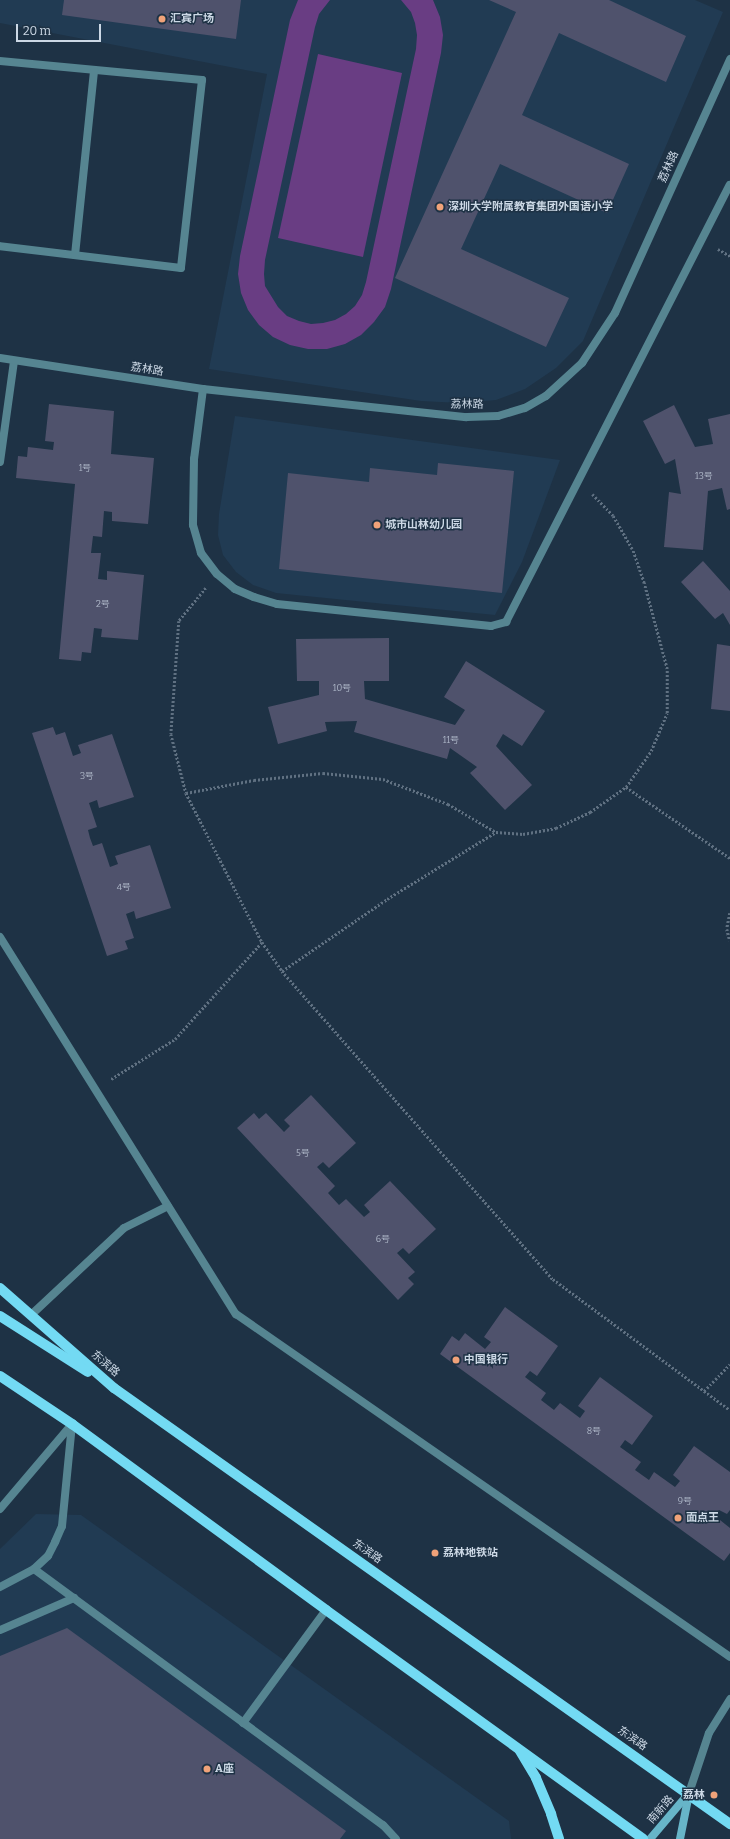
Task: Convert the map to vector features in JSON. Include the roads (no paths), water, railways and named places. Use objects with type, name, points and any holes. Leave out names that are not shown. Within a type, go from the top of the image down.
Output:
[{"type":"main road","name":"东滨路","points":[[0,1288],[114,1388],[730,1824]]},
{"type":"main road","points":[[0,1316],[114,1388]]},
{"type":"main road","points":[[0,1376],[72,1424],[643,1839]]},
{"type":"main road","points":[[517,1746],[536,1778],[551,1814],[559,1839]]},
{"type":"main road","name":"南新路","points":[[650,1839],[689,1794]]},
{"type":"main road","name":"南新路","points":[[680,1839],[689,1794]]},
{"type":"street","name":"荔林路","points":[[0,358],[203,389],[467,418],[498,416],[525,408],[546,396],[582,363],[615,313],[730,59]]},
{"type":"street","points":[[0,61],[202,80],[181,268],[0,246]]},
{"type":"street","points":[[75,255],[94,70]]},
{"type":"street","points":[[203,389],[194,459],[193,525],[201,553],[217,574],[235,589],[254,598],[277,604],[491,626],[506,622],[580,481],[730,185]]},
{"type":"street","points":[[0,462],[14,361]]},
{"type":"street","points":[[0,937],[236,1314],[730,1657]]},
{"type":"street","points":[[31,1315],[124,1228],[168,1206]]},
{"type":"street","points":[[0,1510],[72,1424]]},
{"type":"street","points":[[0,1587],[34,1569],[48,1556],[62,1526],[72,1424]]},
{"type":"street","points":[[34,1569],[384,1825],[396,1839]]},
{"type":"street","points":[[0,1630],[74,1598]]},
{"type":"street","points":[[244,1722],[326,1610]]},
{"type":"street","points":[[689,1794],[709,1733],[730,1698]]},
{"type":"place","name":"汇宾广场","points":[[162,19]]},
{"type":"place","name":"深圳大学附属教育集团外国语小学","points":[[440,207]]},
{"type":"place","name":"城市山林幼儿园","points":[[377,525]]},
{"type":"place","name":"中国银行","points":[[456,1360]]},
{"type":"place","name":"面点王","points":[[678,1518]]},
{"type":"place","name":"荔林地铁站","points":[[435,1553]]},
{"type":"place","name":"A座","points":[[207,1769]]},
{"type":"place","name":"荔林","points":[[714,1795]]}]
